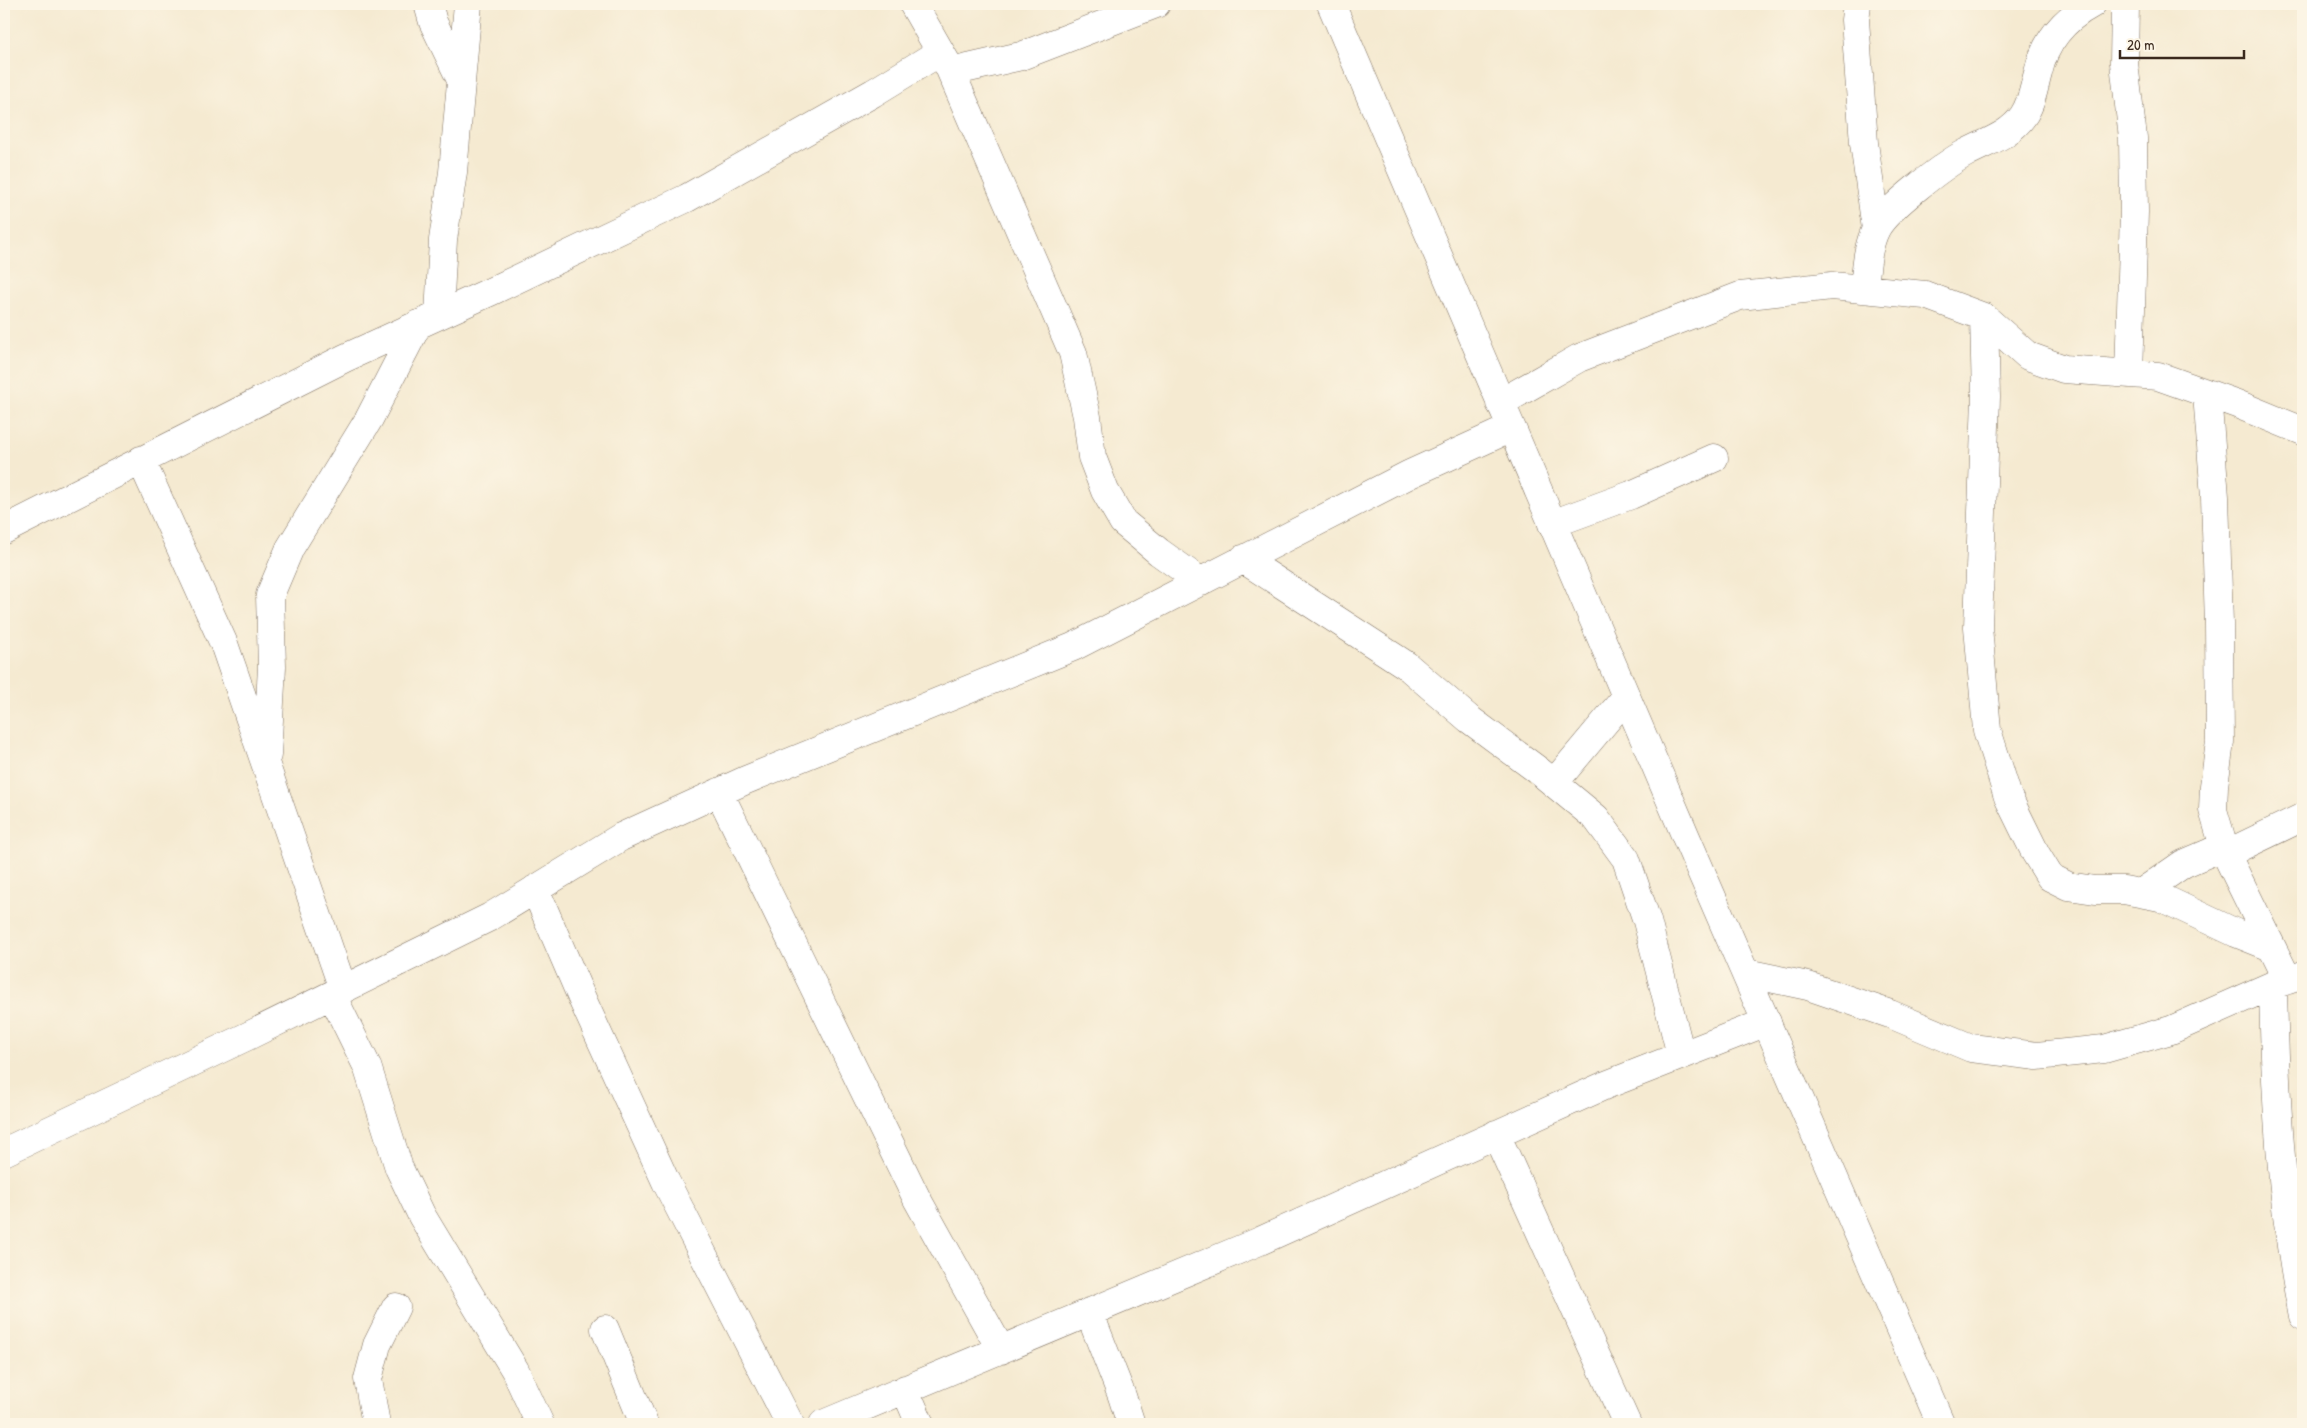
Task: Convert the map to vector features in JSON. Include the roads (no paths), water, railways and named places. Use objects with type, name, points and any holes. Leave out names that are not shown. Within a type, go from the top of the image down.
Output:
[{"type":"street","points":[[428,4],[434,22],[461,79]]},
{"type":"street","points":[[267,769],[272,667],[270,595],[290,548],[429,320],[453,172],[468,4]]},
{"type":"street","points":[[913,4],[946,62],[1073,353],[1087,417],[1092,457],[1105,491],[1123,522],[1159,552],[1201,582]]},
{"type":"street","points":[[4,530],[345,358],[687,198],[873,93],[946,62],[1021,56],[1156,4]]},
{"type":"street","points":[[1331,4],[1626,697],[1941,1424]]},
{"type":"street","points":[[1857,4],[1855,20],[1864,142],[1876,229]]},
{"type":"street","points":[[1864,289],[1869,252],[1876,229],[1892,208],[1964,154],[2003,135],[2023,116],[2032,97],[2039,66],[2052,36],[2076,12],[2092,4]]},
{"type":"street","points":[[2125,4],[2124,62],[2133,138],[2134,212],[2129,374]]},
{"type":"street","points":[[1500,403],[1579,358],[1740,296],[1832,286],[1925,295],[1984,317],[2028,356],[2064,369],[2158,376],[2303,431]]},
{"type":"street","points":[[1984,317],[1986,397],[1978,627],[1987,730],[2008,797],[2036,854],[2050,877],[2068,886],[2095,890],[2124,890],[2160,897],[2236,933],[2272,947]]},
{"type":"street","points":[[2207,394],[2215,497],[2219,624],[2220,742],[2213,810],[2225,849],[2288,980],[2275,1090],[2291,1255],[2303,1316]]},
{"type":"street","points":[[4,1152],[490,917],[621,837],[719,792],[1073,647],[1410,474],[1511,428]]},
{"type":"street","points":[[1552,524],[1630,495],[1714,458]]},
{"type":"street","points":[[141,460],[224,644],[267,769],[337,992],[367,1066],[398,1168],[422,1216],[515,1370],[540,1424]]},
{"type":"street","points":[[1243,560],[1406,666],[1469,719],[1554,783],[1596,818],[1626,858],[1647,920],[1682,1055]]},
{"type":"street","points":[[1554,783],[1626,697]]},
{"type":"street","points":[[719,792],[917,1199],[1001,1350]]},
{"type":"street","points":[[2141,893],[2183,864],[2303,817]]},
{"type":"street","points":[[535,889],[588,1012],[666,1182],[790,1424]]},
{"type":"street","points":[[1746,973],[1817,989],[1890,1014],[1971,1048],[2037,1056],[2104,1049],[2171,1030],[2288,980]]},
{"type":"street","points":[[823,1424],[1260,1241],[1606,1084],[1767,1022]]},
{"type":"street","points":[[1496,1134],[1627,1424]]},
{"type":"street","points":[[376,1424],[368,1379],[377,1345],[396,1307]]},
{"type":"street","points":[[1089,1312],[1131,1424]]},
{"type":"street","points":[[605,1329],[644,1424]]},
{"type":"street","points":[[905,1389],[920,1424]]}]
